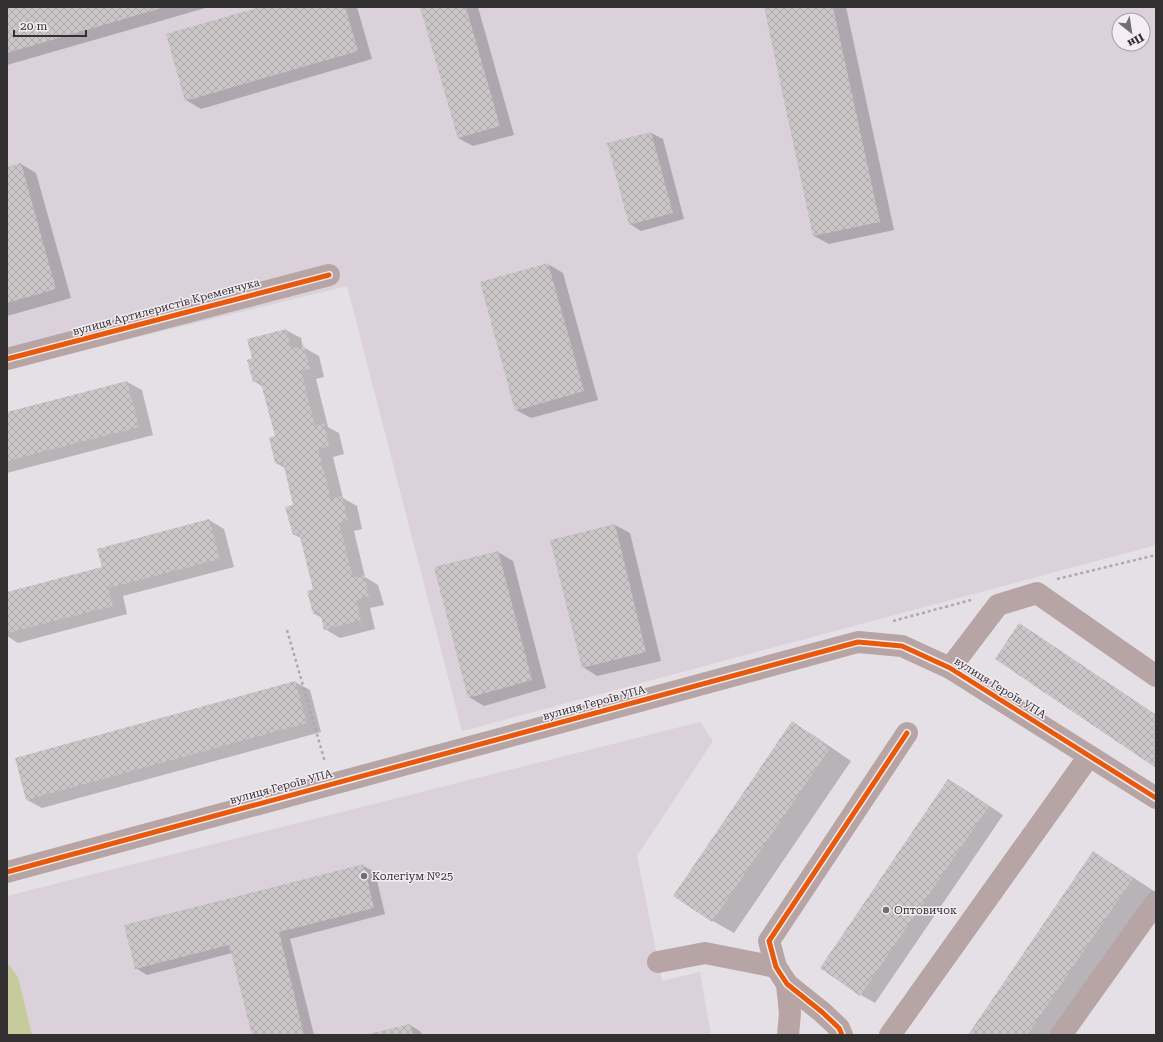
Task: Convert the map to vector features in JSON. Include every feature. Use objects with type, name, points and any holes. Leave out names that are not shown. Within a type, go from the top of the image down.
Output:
[{"type":"street","name":"вулиця Артилеристів Кременчука","points":[[7,359],[329,275]]},
{"type":"street","points":[[950,668],[998,605],[1037,593],[1156,676]]},
{"type":"street","name":"вулиця Героїв УПА","points":[[7,872],[858,642],[902,646],[950,668],[1156,798]]},
{"type":"street","points":[[788,1035],[790,1013],[781,975],[768,941],[907,733]]},
{"type":"street","points":[[890,1035],[1089,756]]},
{"type":"street","points":[[1061,1035],[1156,902]]},
{"type":"street","points":[[658,962],[705,953],[781,975],[839,1028],[842,1035]]},
{"type":"path","points":[[1037,593],[1035,584],[1156,555]]},
{"type":"path","points":[[287,630],[326,767]]},
{"type":"shaded area","points":[[7,7],[1156,7],[1156,545],[462,731],[347,286],[7,369]]},
{"type":"shaded area","name":"Колегіум №25","points":[[700,722],[713,741],[637,856],[662,981],[700,972],[711,1035],[7,1035],[7,896]]},
{"type":"green space","points":[[7,963],[18,977],[32,1035],[7,1035]]},
{"type":"building","points":[[7,7],[165,7],[7,53]]},
{"type":"building","points":[[260,7],[345,7],[358,51],[185,101],[166,34]]},
{"type":"building","points":[[420,7],[466,7],[500,126],[458,138]]},
{"type":"building","points":[[764,7],[833,7],[880,222],[813,236]]},
{"type":"building","points":[[651,132],[673,213],[629,225],[607,143]]},
{"type":"building","points":[[21,163],[56,289],[7,303],[7,167]]},
{"type":"building","points":[[548,263],[584,391],[515,411],[480,282]]},
{"type":"building","points":[[286,329],[291,349],[304,346],[310,369],[301,371],[315,426],[324,423],[329,446],[318,449],[331,499],[342,496],[348,520],[339,523],[353,578],[364,575],[369,596],[356,600],[361,620],[324,630],[320,612],[313,614],[307,591],[313,589],[299,533],[293,535],[285,507],[293,505],[283,462],[275,463],[269,438],[275,436],[260,380],[253,382],[247,360],[252,358],[247,339]]},
{"type":"building","points":[[127,381],[139,427],[7,461],[7,412]]},
{"type":"building","points":[[209,519],[220,559],[108,588],[113,606],[7,633],[7,592],[102,567],[97,549]]},
{"type":"building","points":[[615,524],[646,652],[582,668],[550,540]]},
{"type":"building","points":[[498,551],[532,680],[468,698],[434,567]]},
{"type":"building","points":[[1019,623],[1156,715],[1156,768],[995,659]]},
{"type":"building","points":[[295,681],[307,723],[26,800],[15,758]]},
{"type":"building","points":[[792,721],[830,748],[712,922],[673,896]]},
{"type":"building","points":[[948,779],[989,806],[860,996],[820,968]]},
{"type":"building","points":[[1093,851],[1133,878],[1027,1035],[968,1035]]},
{"type":"building","points":[[364,864],[374,908],[279,932],[304,1035],[252,1035],[229,945],[135,969],[124,925]]},
{"type":"building","points":[[410,1024],[413,1035],[369,1035],[369,1034]]},
{"type":"cycle path","points":[[7,359],[329,275]]},
{"type":"cycle path","points":[[7,872],[858,642],[902,646],[950,668],[1156,798]]},
{"type":"cycle path","points":[[842,1035],[839,1028],[822,1012],[787,984],[776,967],[769,941],[907,733]]},
{"type":"place","name":"Колегіум №25","points":[[364,876]]},
{"type":"place","name":"Оптовичок","points":[[886,910]]}]
